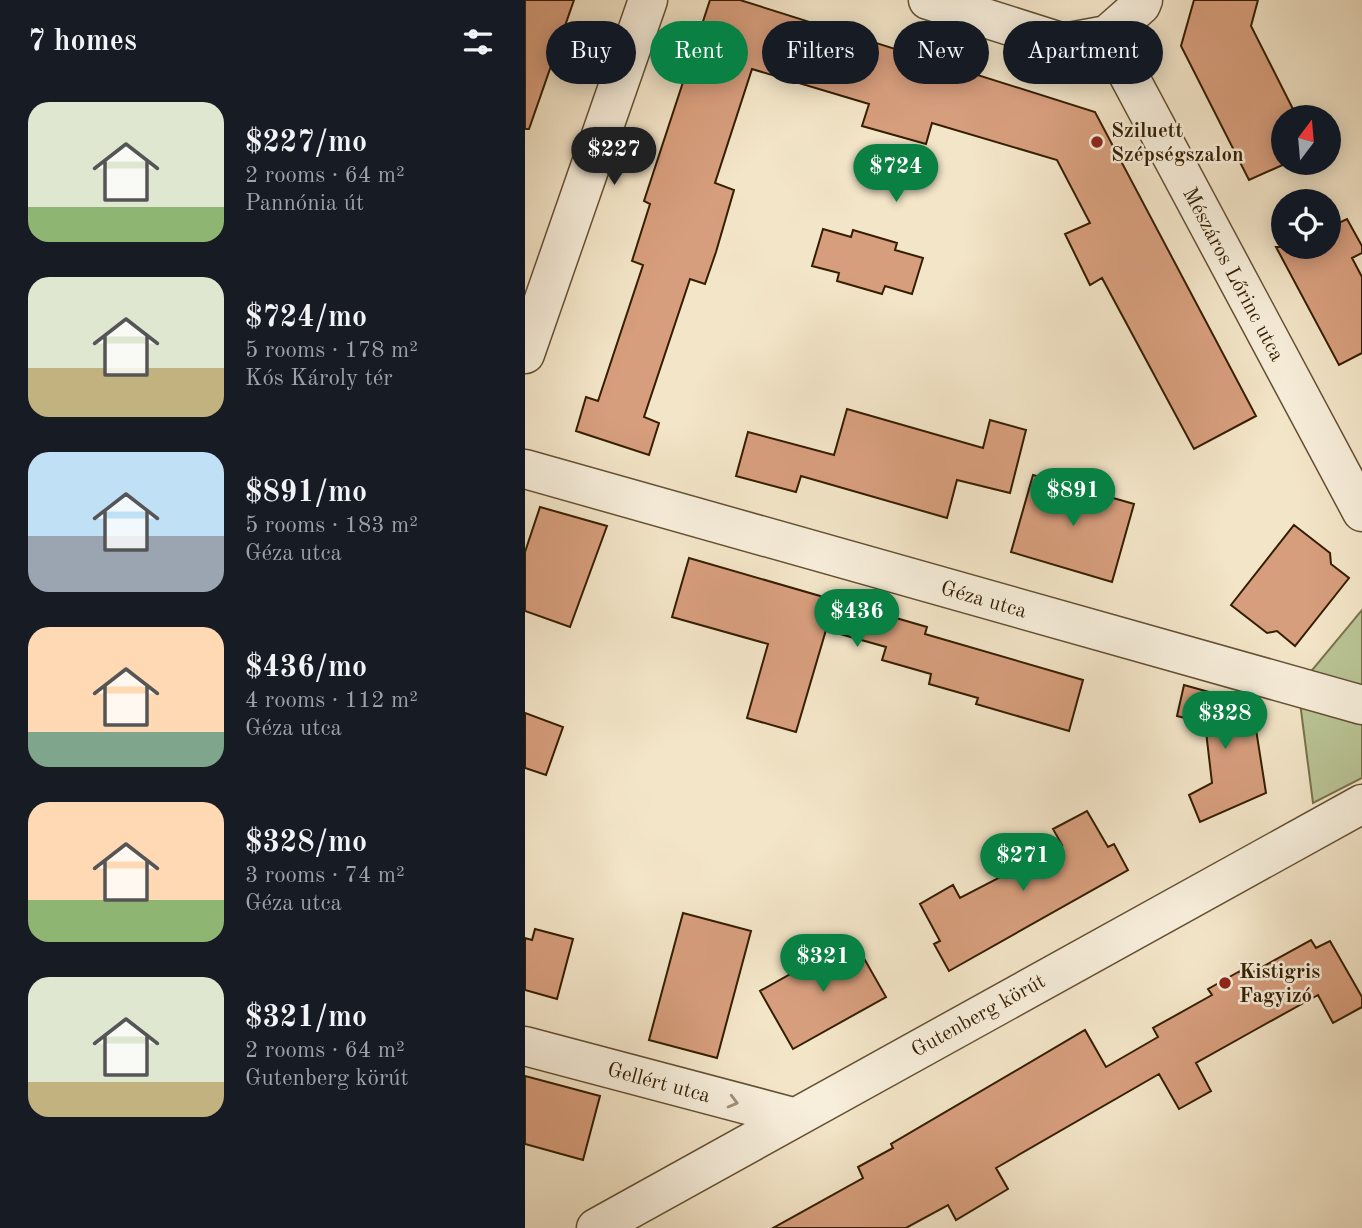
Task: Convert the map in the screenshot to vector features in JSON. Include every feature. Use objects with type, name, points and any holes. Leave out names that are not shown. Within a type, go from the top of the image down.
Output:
[{"type":"street","points":[[525,354],[648,0]]},
{"type":"street","points":[[928,0],[1003,24]]},
{"type":"street","points":[[1123,21],[1143,0]]},
{"type":"street","name":"Mészáros Lőrinc utca","points":[[1133,84],[1362,512]]},
{"type":"street","name":"Géza utca","points":[[525,469],[1362,705]]},
{"type":"street","name":"Gutenberg körút","points":[[596,1228],[1362,804]]},
{"type":"street","name":"Gellért utca","points":[[525,1046],[793,1118]]},
{"type":"green space","points":[[1362,610],[1362,778],[1313,803],[1298,687]]},
{"type":"building","points":[[525,0],[574,0],[567,21],[546,21],[546,80],[529,129],[525,129]]},
{"type":"building","points":[[710,0],[740,0],[807,21],[762,21],[762,72],[752,69],[748,81],[748,21],[703,21]]},
{"type":"building","points":[[1194,0],[1258,0],[1251,26],[1291,105],[1271,105],[1271,170],[1249,180],[1181,46]]},
{"type":"building","points":[[879,44],[893,48],[893,84],[989,84],[989,79],[1095,112],[1256,416],[1194,449],[1102,278],[1090,285],[1065,234],[1090,223],[1057,160],[932,123],[926,144],[862,126],[869,104],[802,84],[879,84]]},
{"type":"building","points":[[682,84],[747,84],[715,183],[734,190],[716,252],[705,284],[690,279],[644,417],[659,423],[649,455],[576,431],[586,397],[598,401],[643,265],[632,261],[650,204],[644,201]]},
{"type":"building","points":[[1347,219],[1362,246],[1362,253],[1352,258],[1362,277],[1362,353],[1339,365],[1282,259],[1341,259],[1341,222]]},
{"type":"building","points":[[823,229],[851,237],[853,230],[897,243],[895,250],[923,258],[912,294],[885,286],[882,294],[837,281],[839,273],[812,266]]},
{"type":"building","points":[[847,409],[983,448],[990,420],[1026,430],[1010,493],[957,480],[947,518],[801,476],[796,492],[736,476],[748,432],[834,455]]},
{"type":"building","points":[[1033,475],[1134,504],[1112,582],[1011,552]]},
{"type":"building","points":[[540,507],[607,526],[570,627],[525,611],[525,552]]},
{"type":"building","points":[[1294,525],[1330,553],[1331,564],[1349,578],[1295,646],[1277,631],[1267,633],[1231,605]]},
{"type":"building","points":[[689,558],[927,627],[925,634],[1083,680],[1069,731],[976,704],[978,698],[929,684],[931,674],[882,660],[886,647],[826,630],[796,732],[747,718],[768,644],[672,617]]},
{"type":"building","points":[[1184,685],[1252,704],[1266,793],[1200,822],[1189,795],[1212,783],[1205,723],[1177,716]]},
{"type":"building","points":[[525,713],[563,727],[546,775],[525,768]]},
{"type":"building","points":[[1087,811],[1108,847],[1114,844],[1128,870],[949,971],[934,944],[940,941],[920,904],[953,885],[960,898],[1062,845],[1053,829]]},
{"type":"building","points":[[683,913],[751,931],[717,1058],[649,1040]]},
{"type":"building","points":[[535,929],[573,939],[557,999],[525,990],[525,938],[532,940]]},
{"type":"building","points":[[853,939],[886,997],[793,1049],[760,991]]},
{"type":"building","points":[[1311,940],[1316,948],[1330,941],[1362,997],[1362,1007],[1333,1023],[1318,995],[1253,1031],[1196,1063],[1211,1091],[1179,1109],[1159,1074],[996,1168],[1008,1189],[956,1220],[948,1205],[906,1228],[773,1228],[863,1178],[858,1167],[893,1148],[891,1144],[1085,1030],[1106,1067],[1158,1037],[1153,1028],[1212,995],[1208,989],[1240,971],[1244,977]]},
{"type":"building","points":[[525,1076],[600,1096],[583,1160],[525,1144]]},
{"type":"place","name":"Sziluett Szépségszalon","points":[[1097,142]]},
{"type":"place","name":"Kistigris Fagyizó","points":[[1225,983]]}]
